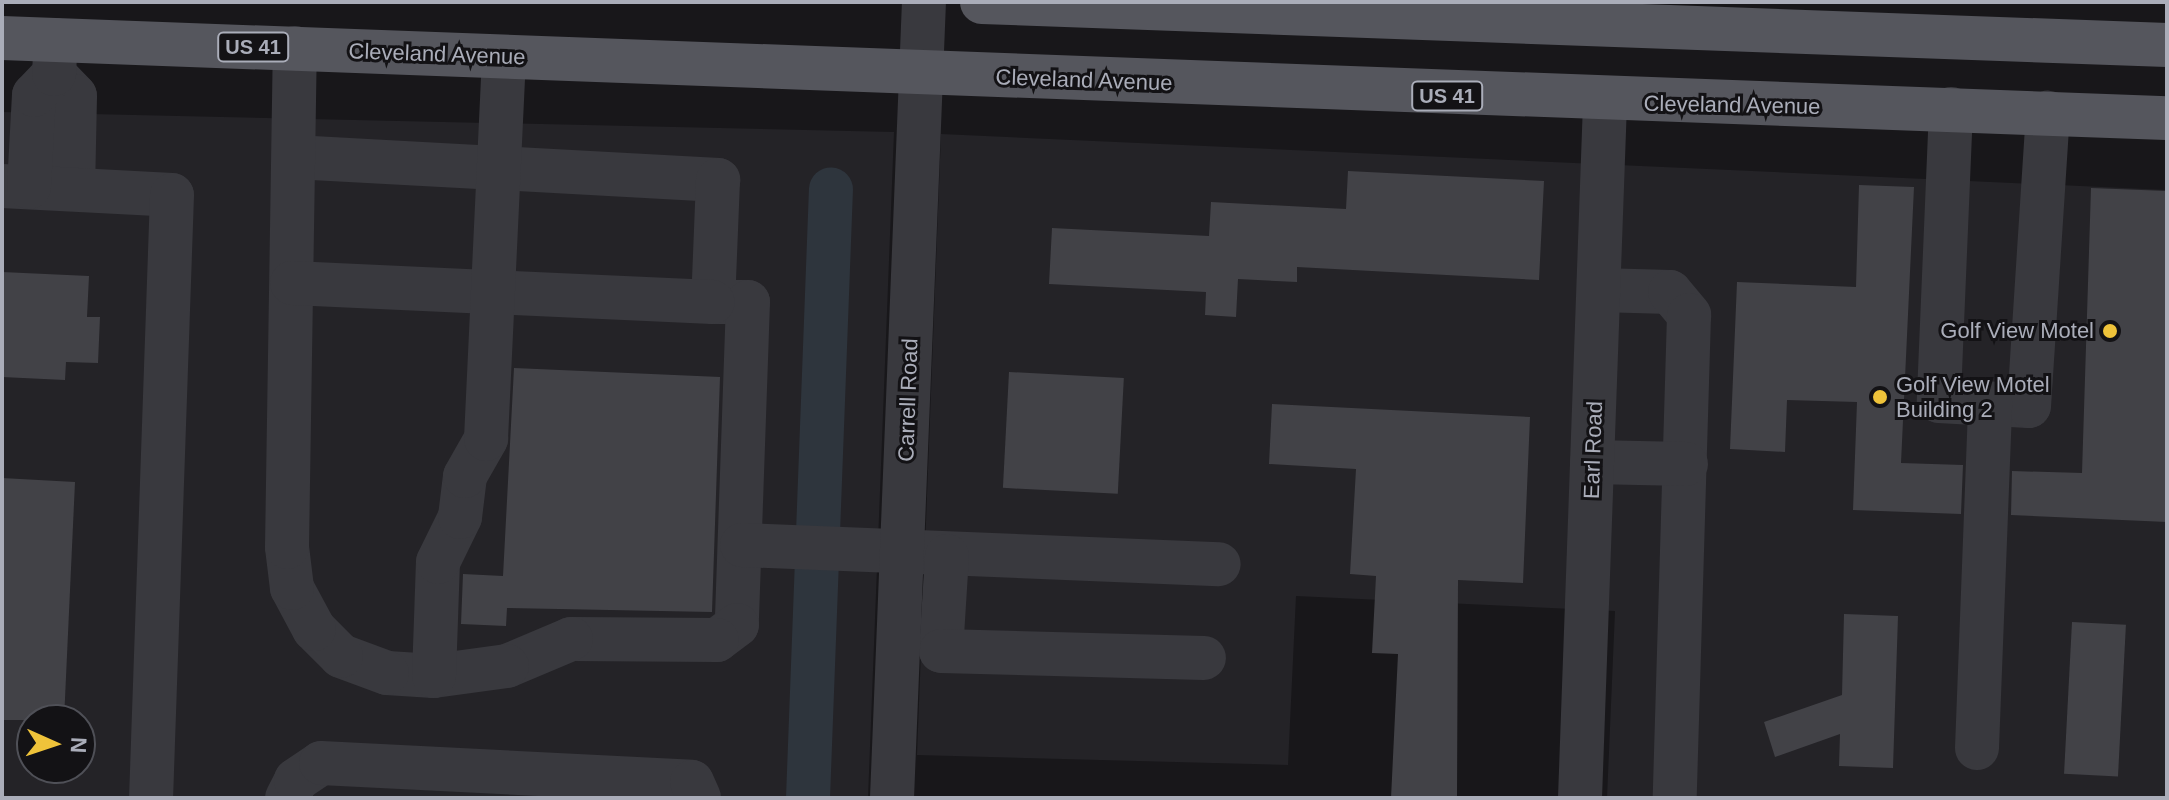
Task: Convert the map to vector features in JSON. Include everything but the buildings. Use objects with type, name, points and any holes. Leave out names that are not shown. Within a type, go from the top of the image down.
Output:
[{"type":"main road","points":[[982,2],[2167,45]]},
{"type":"main road","name":"Cleveland Avenue","points":[[2,38],[55,57],[295,48],[1605,102],[1951,109],[2167,118]]},
{"type":"street","name":"Carrell Road","points":[[892,798],[924,2]]},
{"type":"street","points":[[292,283],[748,302],[737,625],[717,640],[571,639],[507,666],[434,676],[387,673],[341,656],[314,629],[292,588],[292,283],[295,48]]},
{"type":"street","points":[[55,57],[34,95],[16,187],[172,195],[151,798]]},
{"type":"street","points":[[55,57],[75,96],[73,189]]},
{"type":"street","points":[[434,676],[438,562],[460,517],[465,476],[486,439],[504,57]]},
{"type":"street","name":"Earl Road","points":[[1580,798],[1605,102]]},
{"type":"street","points":[[1951,109],[1939,401],[2029,406],[2048,113]]},
{"type":"street","points":[[294,157],[718,180],[713,302]]},
{"type":"street","points":[[1599,290],[1670,292],[1683,301],[1689,315],[1675,798]]},
{"type":"street","points":[[1977,748],[1990,403]]},
{"type":"street","points":[[1592,462],[1686,464]]},
{"type":"street","points":[[742,545],[947,556],[1219,564]]},
{"type":"street","points":[[947,556],[941,651],[1204,658]]},
{"type":"street","points":[[287,798],[296,780],[321,763],[696,790]]},
{"type":"shaded area","points":[[2,112],[894,132],[868,798],[2,798]]},
{"type":"shaded area","points":[[941,134],[2167,190],[2167,798],[1607,798],[1615,611],[1296,596],[1288,765],[917,755]]},
{"type":"waterway","points":[[808,798],[831,189]]},
{"type":"place","name":"Golf View Motel","points":[[2110,331]]},
{"type":"place","name":"Golf View Motel Building 2","points":[[1880,397]]}]
